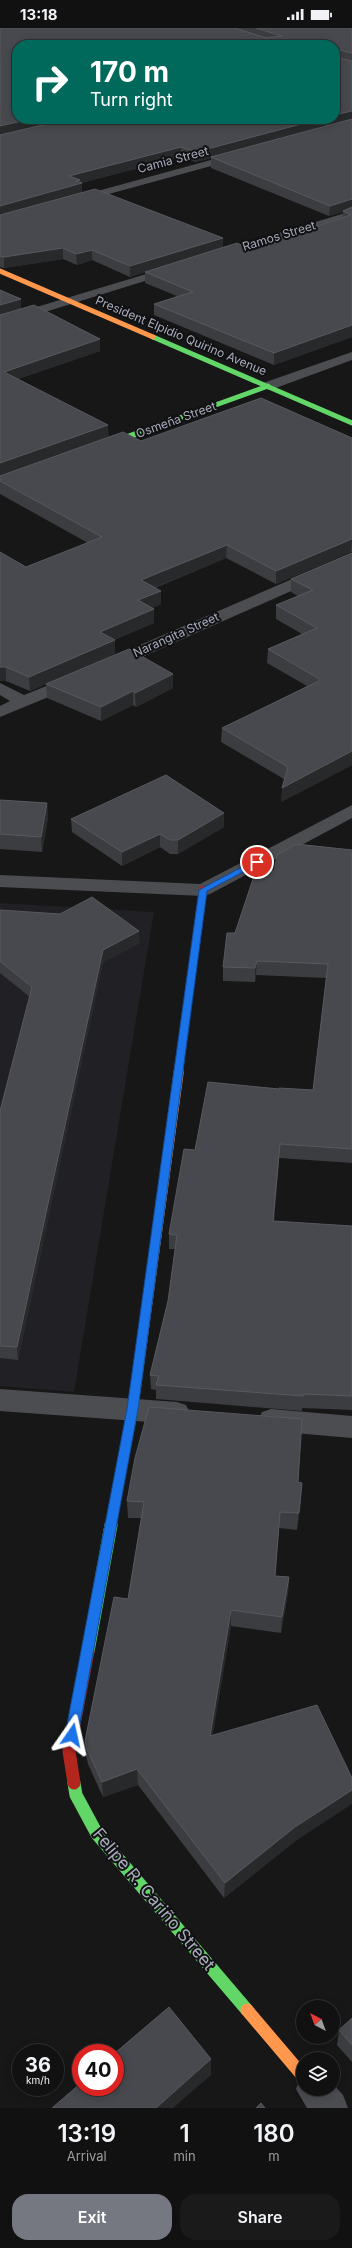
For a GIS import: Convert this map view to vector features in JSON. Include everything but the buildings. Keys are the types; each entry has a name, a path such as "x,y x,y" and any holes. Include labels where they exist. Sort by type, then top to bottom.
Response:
{"street":[{"name":"Camia Street","path":"69,202 252,151"},
{"name":"Ramos Street","path":"202,260 352,214"},
{"path":"0,322 188,264"},
{"name":"President Elpidio Quirino Avenue","path":"0,271 352,423"},
{"name":"Osmeña Street","path":"97,448 352,356"},
{"name":"Narangita Street","path":"0,712 352,558"},
{"path":"0,688 23,702"},
{"path":"0,881 203,890 352,811"},
{"name":"Felipe R. Cariño Street","path":"203,890 133,1409 69,1751 76,1795 97,1834 296,2068"},
{"path":"0,1400 203,1415"},
{"path":"250,1419 352,1427"},
{"path":"320,2096 330,2108"}],"shaded area":[{"path":"0,903 154,912 74,1392 0,1386"}],"traffic: fast":[{"path":"153,337 352,423"},
{"path":"103,446 268,386"},
{"path":"88,1651 133,1409 140,1358"},
{"path":"74,1783 76,1795 97,1834 247,2010"}],"traffic: slow":[{"path":"0,271 153,337"},
{"path":"140,1358 179,1070"},
{"path":"247,2010 296,2068"}],"traffic: jam":[{"path":"179,1070 203,890"},
{"path":"74,1783 69,1751 88,1651"}],"route":[{"path":"72,1735 133,1409 203,890 257,862"}]}
